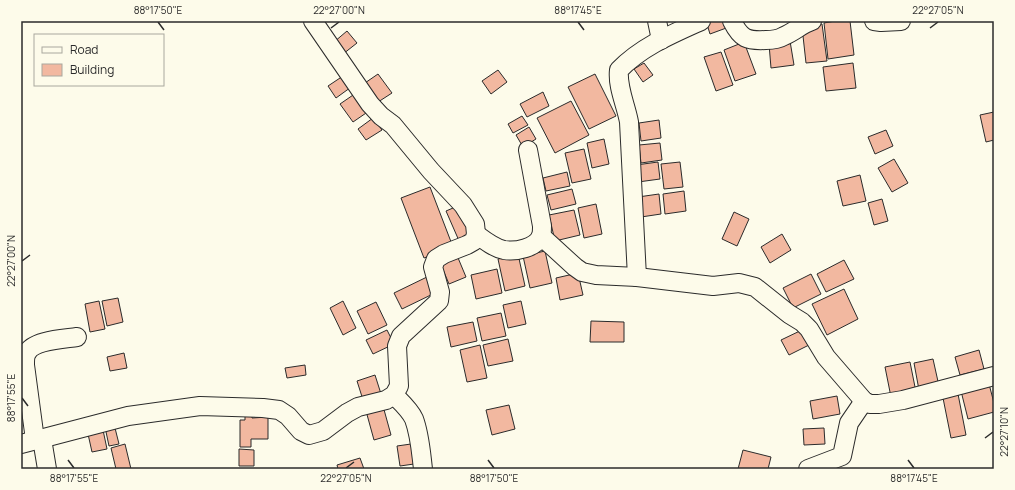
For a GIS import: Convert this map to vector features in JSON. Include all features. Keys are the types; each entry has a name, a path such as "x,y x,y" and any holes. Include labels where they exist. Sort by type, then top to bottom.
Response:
{"street":[{"path":"33,441 128,416 200,406 279,410 288,416 302,431 309,435 324,431 347,413 358,407 386,400 394,395 399,386 397,346 401,336 439,301 440,292 433,267 436,259 474,241 476,234 475,224 463,205 431,171 393,125 381,116 370,104 313,21"},
{"path":"657,21 661,40"},
{"path":"637,277 630,122 618,79 618,70 627,61 661,40 701,21"},
{"path":"732,21 736,29 744,38 752,41 772,40 784,37 812,21"},
{"path":"874,21 901,21"},
{"path":"476,234 488,243 503,250 519,250 533,244 540,236 542,226 528,150"},
{"path":"540,236 582,272 596,275 637,277 713,286 739,283 755,287 789,314 802,322 809,329 826,356 864,401 870,404 903,400 994,376"},
{"path":"46,469 33,441 25,365 26,354 30,348 37,344 77,337"},
{"path":"394,395 408,409 413,419 419,436 423,469"},
{"path":"808,469 842,456 849,423 864,401"}],"building":[{"path":"706,21 727,21 729,27 710,34"},
{"path":"850,21 854,55 828,59 824,23"},
{"path":"822,24 827,61 806,63 802,27"},
{"path":"347,31 357,43 343,54 334,42"},
{"path":"790,41 794,65 771,68 769,44"},
{"path":"744,42 756,74 735,81 724,50"},
{"path":"721,52 733,85 716,91 704,57"},
{"path":"644,63 653,75 643,82 634,69"},
{"path":"853,63 856,88 826,91 823,67"},
{"path":"498,70 507,82 491,94 482,81"},
{"path":"346,74 354,85 336,98 328,86"},
{"path":"378,74 392,93 375,104 362,85"},
{"path":"595,74 616,116 589,129 568,87"},
{"path":"543,92 549,106 527,117 520,104"},
{"path":"356,93 369,111 353,122 340,104"},
{"path":"571,101 589,135 555,153 537,118"},
{"path":"994,112 994,140 986,142 980,115"},
{"path":"522,116 528,125 513,133 508,124"},
{"path":"373,118 382,130 366,140 358,129"},
{"path":"659,120 661,138 641,141 639,123"},
{"path":"529,127 536,139 523,147 516,135"},
{"path":"886,130 893,146 875,154 868,137"},
{"path":"604,139 609,164 592,168 587,143"},
{"path":"660,143 662,160 641,163 639,145"},
{"path":"584,149 591,179 572,183 565,153"},
{"path":"894,159 908,183 892,192 878,168"},
{"path":"658,162 660,179 638,182 636,165"},
{"path":"680,162 683,187 664,189 661,164"},
{"path":"567,172 570,186 546,191 543,178"},
{"path":"860,175 866,201 843,206 837,181"},
{"path":"430,187 453,247 424,258 401,198"},
{"path":"572,189 576,204 551,210 547,195"},
{"path":"684,191 686,211 665,214 663,194"},
{"path":"659,194 661,214 641,217 638,197"},
{"path":"882,199 888,221 874,225 868,203"},
{"path":"596,204 602,234 584,238 578,208"},
{"path":"460,205 474,237 460,243 446,211"},
{"path":"574,210 580,235 555,241 549,215"},
{"path":"734,212 749,219 737,246 722,239"},
{"path":"782,234 791,250 770,263 761,247"},
{"path":"545,251 552,283 530,288 523,256"},
{"path":"456,253 466,277 449,284 439,260"},
{"path":"518,254 525,286 505,291 498,259"},
{"path":"844,260 854,279 826,292 817,274"},
{"path":"497,269 502,293 476,299 471,275"},
{"path":"578,273 583,295 560,300 556,278"},
{"path":"811,274 821,294 793,308 783,288"},
{"path":"429,276 437,292 402,309 394,293"},
{"path":"844,289 858,319 827,335 812,304"},
{"path":"118,298 123,322 107,326 102,301"},
{"path":"99,301 105,329 90,332 85,304"},
{"path":"343,301 356,328 343,335 330,308"},
{"path":"521,301 526,324 508,328 503,305"},
{"path":"376,302 387,325 368,334 357,311"},
{"path":"501,313 506,336 482,341 477,318"},
{"path":"591,321 624,322 624,342 590,342"},
{"path":"473,322 477,341 451,347 447,327"},
{"path":"804,329 811,344 789,355 781,340"},
{"path":"387,330 394,344 373,354 366,340"},
{"path":"508,339 513,361 488,366 483,345"},
{"path":"480,345 487,378 467,382 460,350"},
{"path":"979,350 984,369 960,375 955,357"},
{"path":"124,353 127,368 110,371 107,357"},
{"path":"933,359 939,386 919,390 914,363"},
{"path":"910,362 916,392 891,397 885,367"},
{"path":"305,365 306,375 287,378 285,368"},
{"path":"375,375 382,397 364,403 357,381"},
{"path":"989,384 994,403 994,412 968,419 961,391"},
{"path":"958,394 966,435 951,438 943,398"},
{"path":"837,396 840,414 813,419 810,401"},
{"path":"509,405 515,429 492,435 486,410"},
{"path":"383,406 391,435 374,440 366,411"},
{"path":"245,412 252,412 252,418 268,417 268,439 251,439 251,447 240,447 240,420 245,420"},
{"path":"114,424 119,444 109,446 105,427"},
{"path":"824,428 825,444 804,445 803,429"},
{"path":"103,430 107,449 92,452 88,434"},
{"path":"418,443 421,463 400,466 397,446"},
{"path":"125,444 131,469 116,469 111,448"},
{"path":"239,449 254,450 254,466 239,466"},
{"path":"743,450 771,457 768,469 738,469"},
{"path":"360,458 364,469 338,469 337,465"}]}
